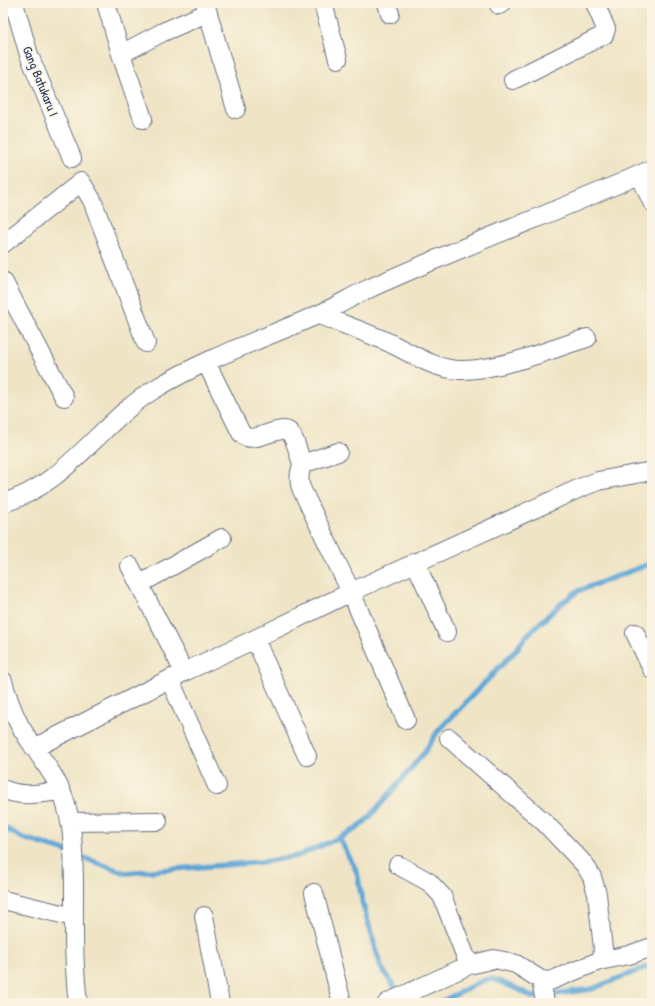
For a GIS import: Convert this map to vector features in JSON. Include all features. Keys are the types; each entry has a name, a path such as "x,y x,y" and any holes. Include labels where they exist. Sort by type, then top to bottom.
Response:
{"street":[{"name":"Gang Batukaru I","path":"14,3 29,55 72,158"},
{"path":"106,3 121,54 144,119"},
{"path":"323,3 338,59"},
{"path":"514,80 604,35 606,29 595,3"},
{"path":"121,54 206,8 236,109"},
{"path":"3,503 26,495 41,487 57,475 124,412 154,389 206,362 319,314 366,290 646,172 652,202"},
{"path":"3,244 81,182 92,200 146,343"},
{"path":"3,281 64,397"},
{"path":"319,314 392,344 417,357 444,368 462,371 495,367 587,338"},
{"path":"206,362 241,433 246,437 253,437 280,430 286,430 291,433 302,464 299,482 301,488 351,592 406,720"},
{"path":"302,464 338,452"},
{"path":"34,748 177,676 351,592 592,483 652,471"},
{"path":"140,584 222,538"},
{"path":"416,562 448,632"},
{"path":"130,566 140,584 177,676 217,786"},
{"path":"635,633 652,669"},
{"path":"256,639 307,756"},
{"path":"3,681 8,700 20,724 61,791 71,822 73,839 74,958 78,1003"},
{"path":"449,738 545,823 585,865 592,877 597,894 603,949 602,957 599,961"},
{"path":"3,789 9,792 24,795 61,791"},
{"path":"71,822 158,821"},
{"path":"398,865 429,882 442,896 469,965"},
{"path":"314,893 342,1003"},
{"path":"3,900 74,917"},
{"path":"204,916 220,1003"},
{"path":"387,1003 469,965 494,959 516,964 541,980 550,981 563,977 599,961 629,956 652,947"},
{"path":"541,980 545,1003"}],"waterway":[{"path":"3,827 23,838 57,848 125,873 262,862 297,856 339,838 356,829 369,818 423,754 438,731 516,650 527,635 562,603 578,591 652,563"},
{"path":"339,838 357,872 363,905 381,967 400,995"},
{"path":"439,1003 484,980 493,979 520,990 532,997 592,989 652,965"}]}
